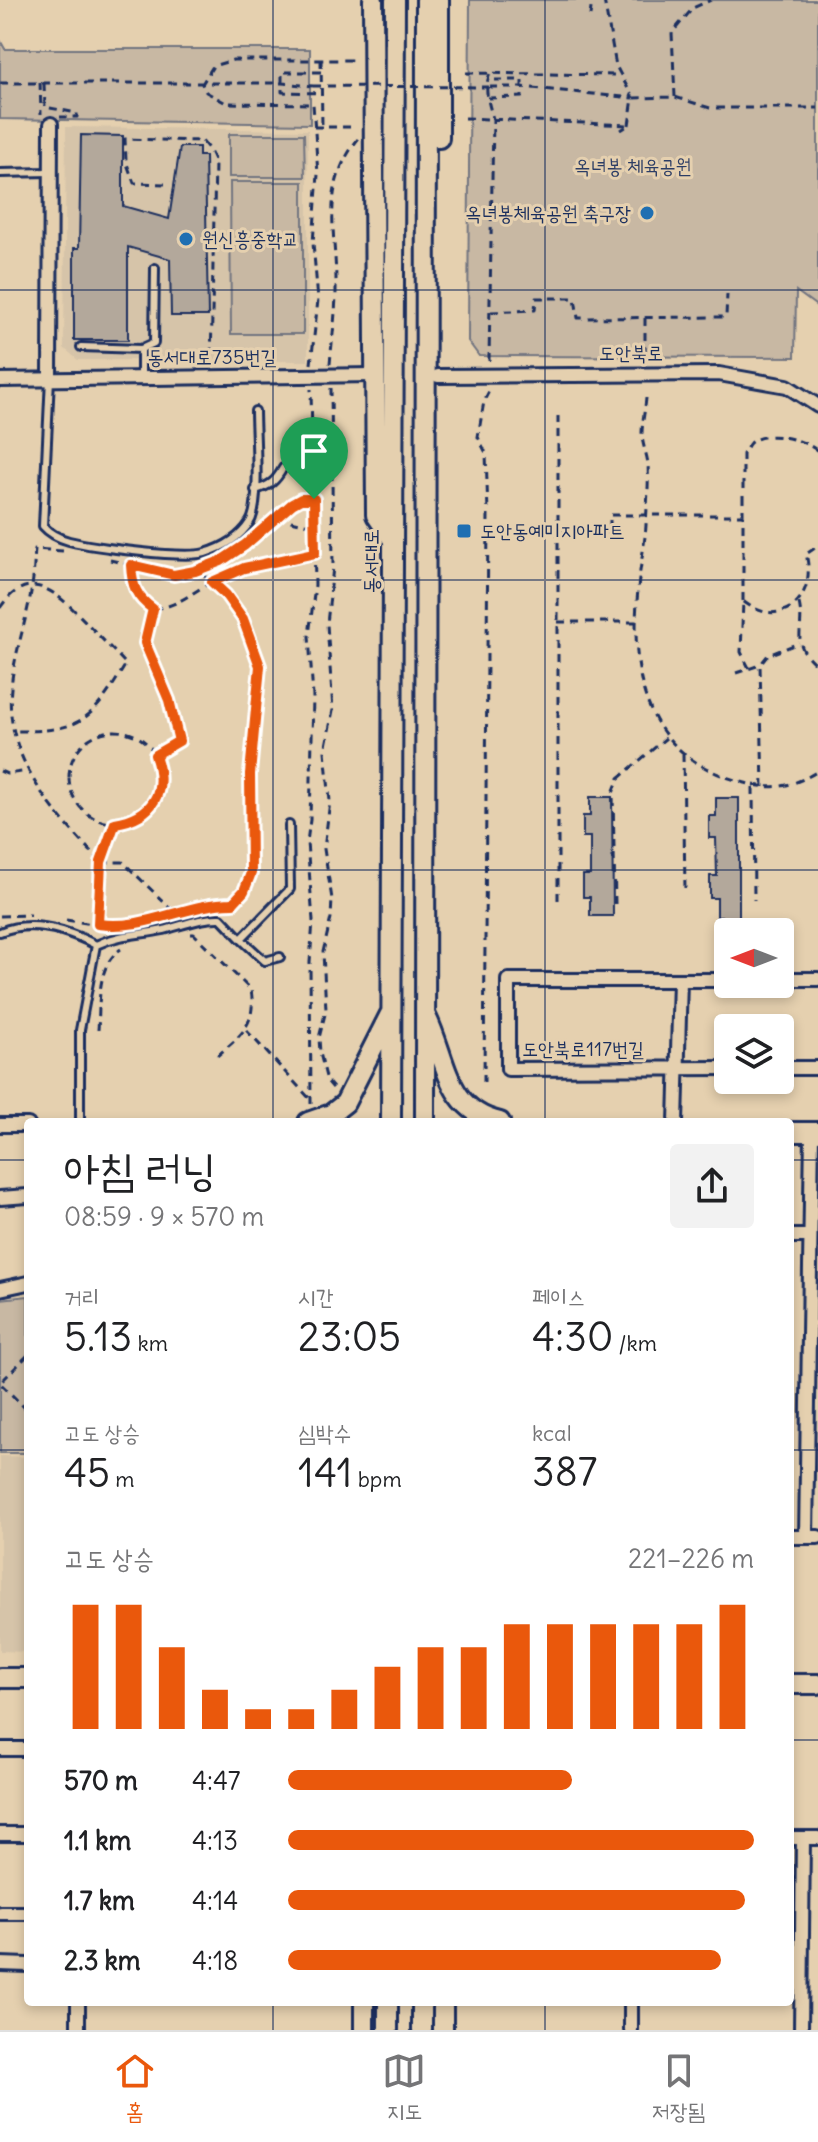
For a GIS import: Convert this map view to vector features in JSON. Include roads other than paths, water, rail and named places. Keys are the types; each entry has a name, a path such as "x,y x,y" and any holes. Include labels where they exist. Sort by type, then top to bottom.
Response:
{"street":[{"path":"373,0 365,123 376,515 393,540"},
{"name":"동서대로","path":"391,1118 395,0"},
{"path":"425,1118 426,0"},
{"path":"425,543 438,509 439,0"},
{"path":"46,124 50,172 50,378"},
{"name":"도안북로","path":"438,376 719,374 787,386 818,406"},
{"name":"동서대로735번길","path":"0,380 374,375"},
{"path":"794,979 818,979"},
{"name":"도안북로117번길","path":"714,980 508,980 508,1069 714,1068"},
{"path":"676,1118 680,980"},
{"path":"318,1118 331,1114 345,1103 391,1012"},
{"path":"424,1012 437,1038 450,1084 458,1098 474,1111 491,1118"},
{"path":"794,1068 818,1068"},
{"path":"0,1125 24,1125"},
{"path":"794,1132 815,1132 810,1236 812,1537"},
{"path":"0,1198 24,1196"},
{"path":"794,1236 810,1236"},
{"path":"0,1289 24,1284"},
{"path":"0,1678 24,1678"},
{"path":"794,1684 818,1684"},
{"path":"0,1749 24,1749"},
{"path":"0,1834 24,1834"},
{"path":"801,2030 797,1838 818,1838"},
{"path":"0,1913 24,1913"},
{"path":"0,1964 24,1965"},
{"path":"78,2006 78,2030"},
{"path":"364,2006 364,2030"},
{"path":"388,2006 388,2030"},
{"path":"422,2006 422,2030"},
{"path":"443,2006 443,2030"},
{"path":"631,2006 631,2030"}],"lane":[{"path":"0,173 50,172"},
{"path":"81,347 141,349 154,343 155,268"},
{"path":"141,349 141,377"},
{"path":"50,378 43,526 50,534 69,541 182,555 202,554 239,535 252,519 256,504 255,411"},
{"path":"255,490 277,479 283,468"},
{"path":"241,939 290,889 289,825"},
{"path":"96,945 113,936 149,933 208,917 221,918 265,961 280,957"},
{"path":"0,932 26,925 73,933 96,945"},
{"path":"80,1118 80,1030 96,945"}],"place":[{"name":"옥녀봉체육공원 축구장","path":"647,213"},
{"name":"원신흥중학교","path":"186,239"},
{"name":"도안동예미지아파트","path":"464,531"}],"park label":[{"name":"옥녀봉 체육공원","path":"633,166"}]}
